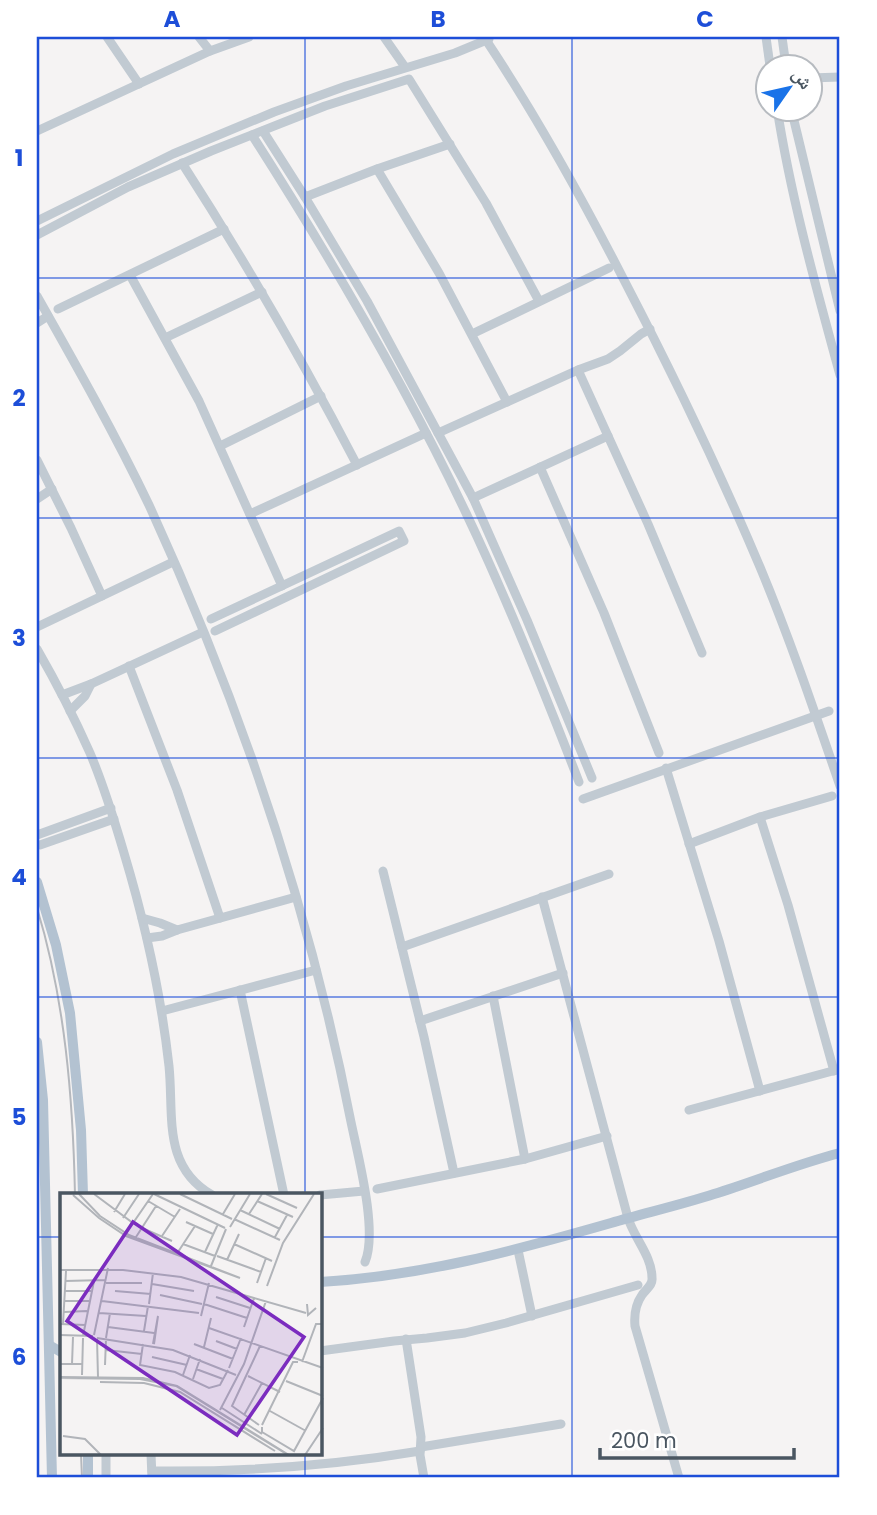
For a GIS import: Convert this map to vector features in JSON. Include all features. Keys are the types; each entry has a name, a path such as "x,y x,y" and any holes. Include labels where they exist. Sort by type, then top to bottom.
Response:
{"main road":[{"path":"37,882 56,945 70,1013 81,1130 83,1193"},
{"path":"37,1042 43,1100 52,1478"},
{"path":"322,1282 406,1273 518,1250 696,1200 840,1153"},
{"path":"49,1345 60,1351"},
{"path":"88,1456 88,1478"}],"street":[{"path":"107,37 139,84"},
{"path":"199,37 210,51"},
{"path":"37,117 40,130 210,51 249,37"},
{"path":"384,37 405,67"},
{"path":"37,220 240,125 310,98 455,53 488,38 575,186 691,413 751,547 816,715 840,786"},
{"path":"37,235 106,198 182,163 346,98 409,79 504,234 539,301"},
{"path":"780,122 791,180 840,375"},
{"path":"794,122 840,311"},
{"path":"263,131 368,301 473,498 592,778"},
{"path":"252,135 356,303 466,512 510,609 579,782"},
{"path":"305,197 450,144"},
{"path":"182,163 262,292 357,465"},
{"path":"275,170 285,165"},
{"path":"377,169 427,252 507,402"},
{"path":"791,180 798,185 808,179"},
{"path":"796,199 802,192 811,194"},
{"path":"58,309 224,229"},
{"path":"472,334 609,268"},
{"path":"130,275 199,401 282,586"},
{"path":"165,338 262,292"},
{"path":"37,296 150,507 203,632 256,772 296,897 341,1074 370,1231 365,1262"},
{"path":"37,323 48,316"},
{"path":"438,433 614,355 650,329"},
{"path":"578,370 674,583 702,653"},
{"path":"219,446 321,396"},
{"path":"250,514 426,433"},
{"path":"473,498 608,436"},
{"path":"37,460 102,596"},
{"path":"540,467 600,602 660,753"},
{"path":"37,499 52,489"},
{"path":"211,619 400,531 404,541 215,631"},
{"path":"37,627 173,562"},
{"path":"245,603 250,614"},
{"path":"62,695 203,632"},
{"path":"37,649 70,711 111,808 142,918 162,1011 175,1149 191,1178 210,1193"},
{"path":"129,666 177,790 220,918"},
{"path":"70,711 85,696 91,684"},
{"path":"583,799 829,711"},
{"path":"566,748 578,744"},
{"path":"666,768 735,995 760,1091"},
{"path":"689,844 760,817 832,796"},
{"path":"37,835 111,808"},
{"path":"689,1110 837,1070 760,817"},
{"path":"40,845 114,819"},
{"path":"383,871 454,1173"},
{"path":"402,947 609,874"},
{"path":"147,938 296,897"},
{"path":"542,897 628,1218 652,1278 636,1307 635,1326 680,1478"},
{"path":"142,918 177,930"},
{"path":"162,1011 316,970"},
{"path":"420,1020 563,973"},
{"path":"240,990 284,1193"},
{"path":"493,996 525,1159"},
{"path":"377,1189 525,1159 607,1136"},
{"path":"322,1195 364,1191"},
{"path":"518,1250 532,1316"},
{"path":"322,1352 465,1333 638,1285"},
{"path":"406,1339 421,1434 424,1478"},
{"path":"151,1456 152,1475 286,1467 354,1461 561,1424"},
{"path":"106,1456 106,1478"}],"railway":[{"path":"37,908 47,943 66,1050 75,1193"},
{"path":"81,1456 82,1478"}]}
